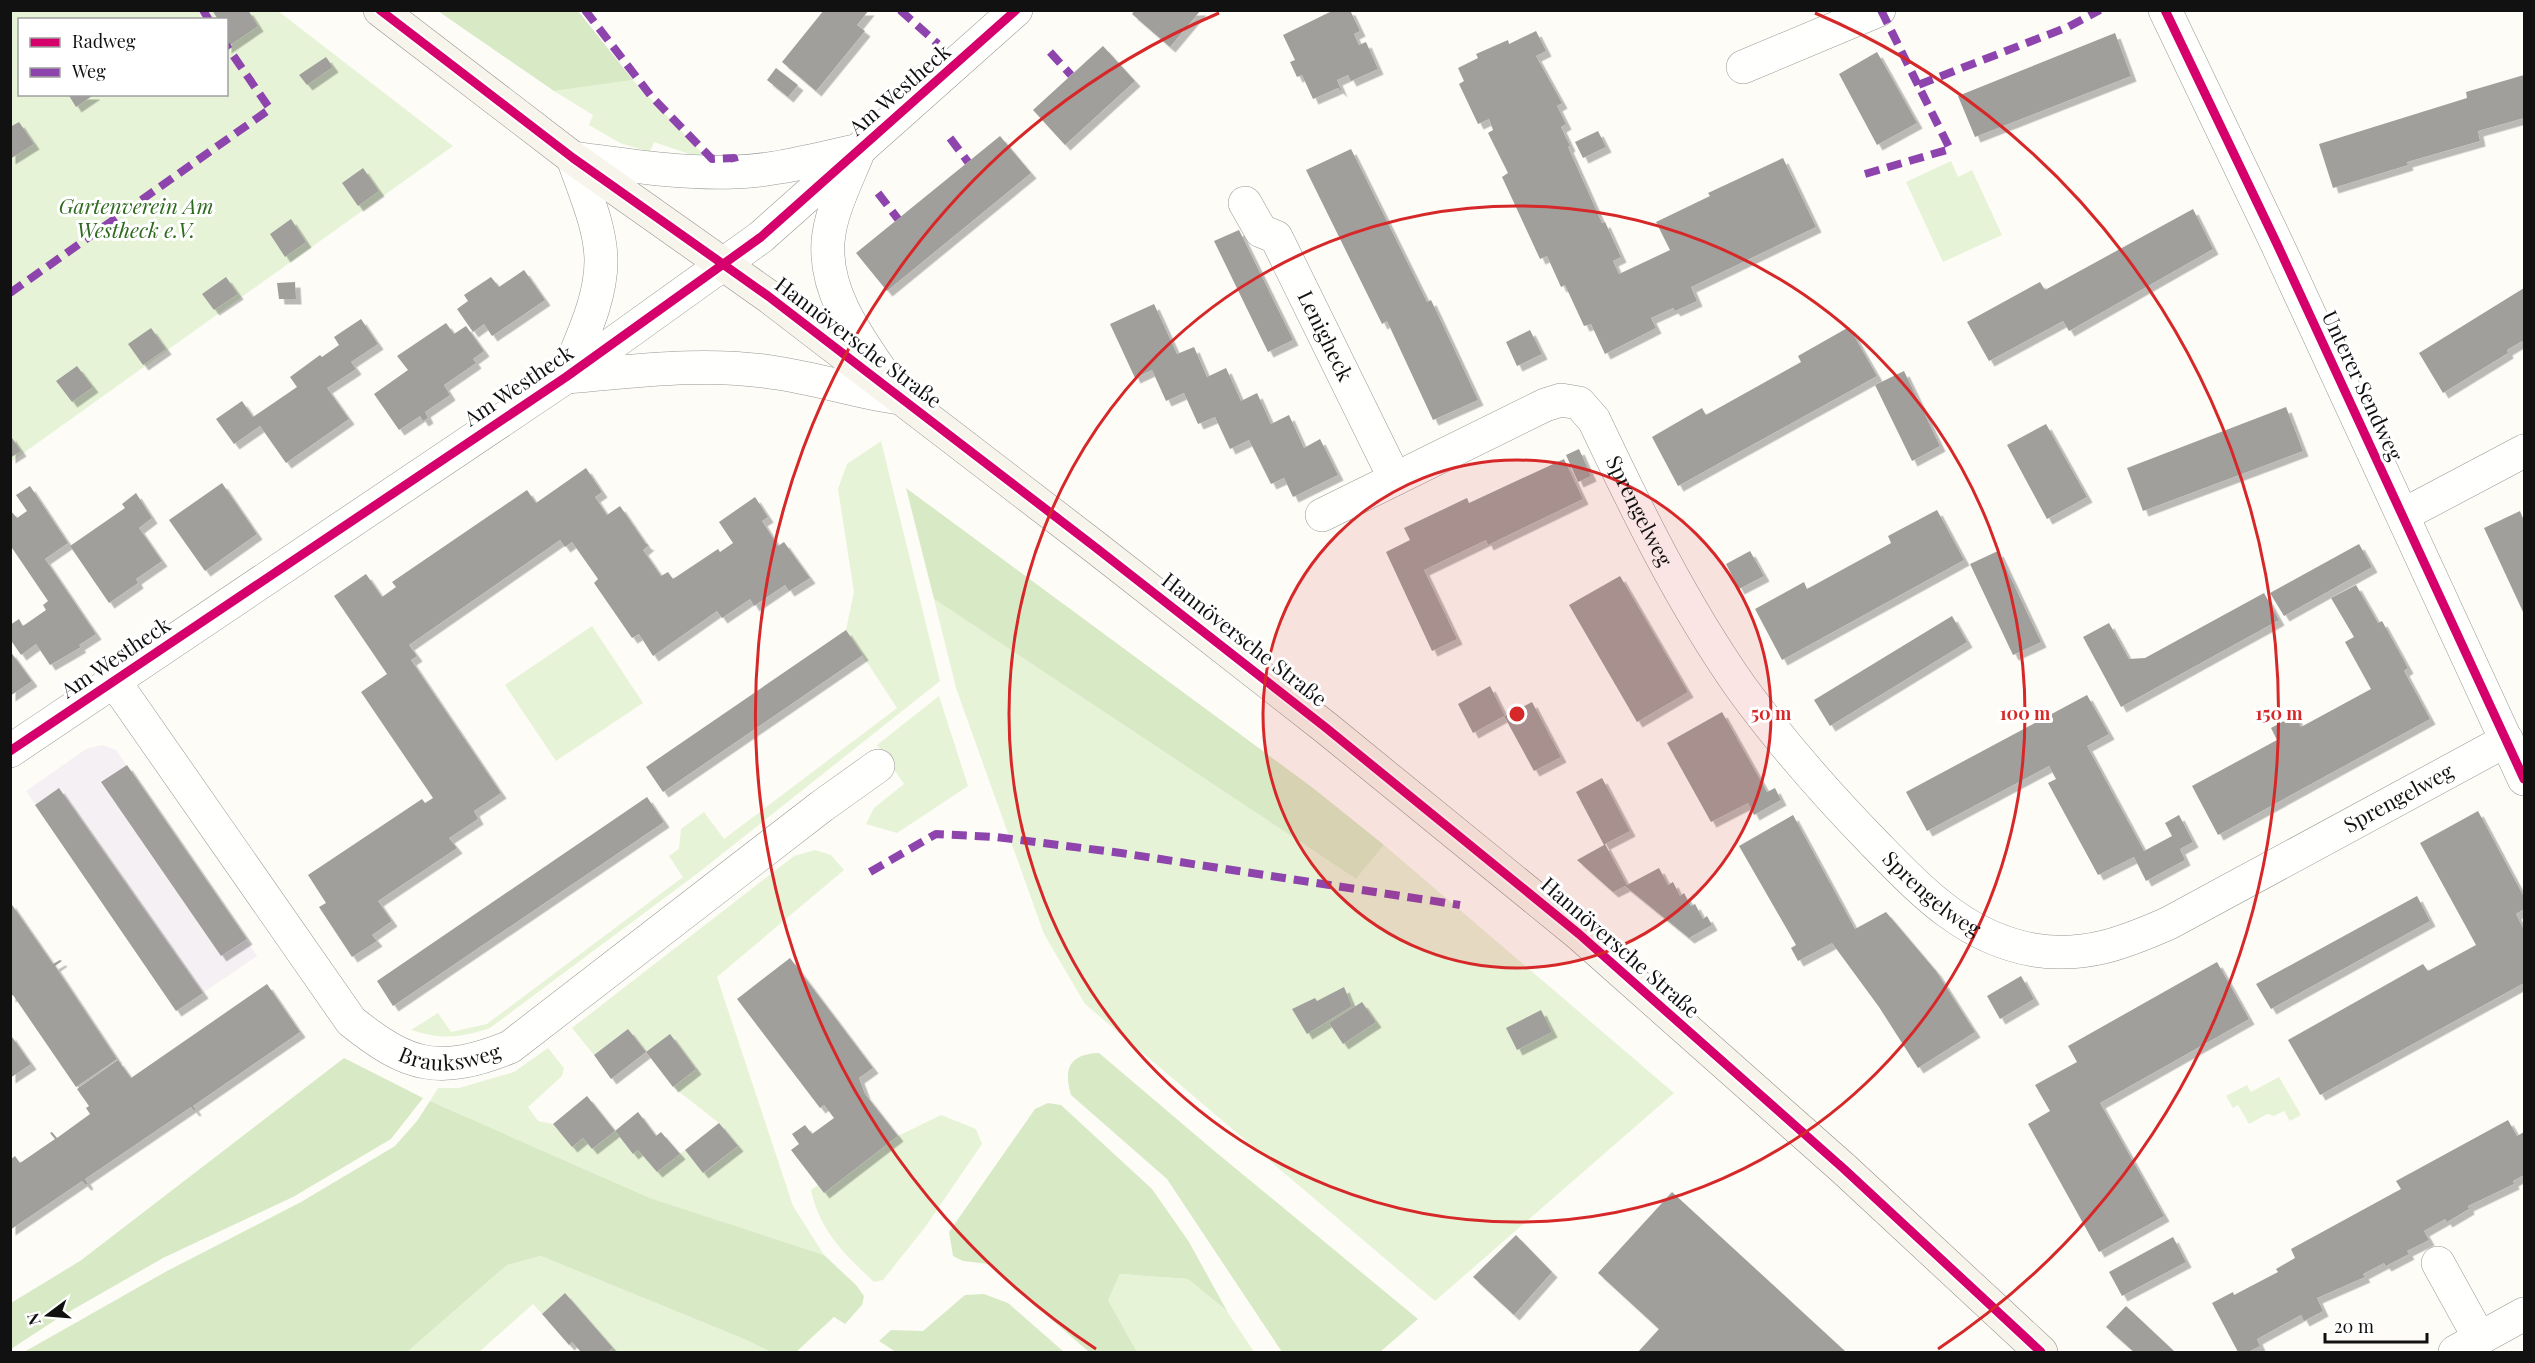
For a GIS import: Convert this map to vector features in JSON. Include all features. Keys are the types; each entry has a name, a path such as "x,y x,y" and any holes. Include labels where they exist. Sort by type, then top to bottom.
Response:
{"main road":[{"name":"Hannöversche Straße","path":"380,10 573,158 723,264 1095,547 1325,727 1579,934 1844,1169 2041,1353"}],"street":[{"name":"Am Westheck","path":"10,751 566,377 761,237 1016,10"},
{"path":"1743,67 1878,10"},
{"name":"Unterer Sendweg","path":"2165,10 2403,515 2524,779"},
{"name":"Am Westheck","path":"566,377 593,306 601,261 596,229 573,158 674,171 736,172 858,151"},
{"name":"Am Westheck","path":"858,151 836,210 828,240 828,267 835,292 848,319 898,398"},
{"name":"Lenigheck","path":"1245,203 1261,231 1276,237 1395,479"},
{"name":"Am Westheck","path":"566,377 687,368 777,372 898,398"},
{"name":"Sprengelweg","path":"1395,479 1545,405 1561,400 1580,403 1594,420 1671,576 1740,685 1824,792 1927,896 1959,921 1993,938 2033,950 2071,953 2122,944 2169,923 2506,740"},
{"path":"2403,515 2524,451"},
{"path":"1322,516 1395,479"},
{"name":"Brauksweg","path":"114,681 351,1021 395,1053 417,1061 447,1065 480,1059 510,1047 822,806 878,766"},
{"path":"2438,1263 2467,1346 2524,1314"}],"shaded area":[{"path":"102,745 116,750 257,956 176,1011 26,791 86,749"}],"green space":[{"name":"Gartenverein Am Westheck e.V.","path":"11,11 278,11 453,146 11,462"},
{"path":"438,11 578,11 633,80 554,91"},
{"path":"633,80 703,154 692,155 654,142 650,152 620,143 589,125 593,115 554,91"},
{"path":"1951,161 1958,177 1972,170 2002,235 1943,262 1906,182"},
{"path":"881,441 940,681 698,873 490,1028 451,1037 411,1030 438,1013 451,1032 487,1024 683,877 669,856 679,849 681,829 704,812 724,839 897,708 846,630 854,592 838,489 847,464"},
{"path":"906,488 1313,788 1384,845 1356,879 934,599"},
{"path":"934,599 1356,879 1384,845 1674,1093 1435,1301 1085,1004 1044,934 956,688"},
{"path":"592,626 643,703 556,761 505,685"},
{"path":"939,696 968,786 897,833 866,824 874,808 904,784 877,745"},
{"path":"815,850 831,855 844,870 717,977 793,1206 824,1255 650,1198 430,1101 438,1088 459,1088 514,1072 548,1048 564,1068 562,1076 528,1107 538,1121 553,1124 572,1147 583,1138 592,1149 615,1131 633,1154 638,1150 657,1172 685,1150 704,1173 738,1146 719,1123 673,1087 696,1069 670,1035 646,1052 628,1029 594,1055 572,1028 794,856"},
{"path":"1099,1053 1418,1319 1380,1352 1282,1352 1167,1179 1071,1095 1068,1077 1071,1064 1081,1056"},
{"path":"344,1058 423,1098 391,1139 293,1197 163,1258 60,1317 11,1349 11,1303 80,1261"},
{"path":"2279,1077 2301,1115 2290,1121 2284,1111 2274,1116 2267,1114 2249,1124 2238,1105 2233,1108 2226,1096 2247,1085 2251,1092"},
{"path":"430,1101 650,1198 824,1255 856,1285 864,1296 862,1305 845,1324 834,1317 796,1352 771,1352 541,1256 507,1265 407,1352 24,1352 167,1271 301,1202 395,1146 417,1121"},
{"path":"1048,1103 1061,1105 1152,1189 1189,1242 1227,1311 1188,1279 1120,1274 1108,1300 1137,1352 1089,1352 988,1264 963,1261 953,1256 949,1232 1035,1109"},
{"path":"941,1115 976,1129 982,1144 926,1226 883,1280 874,1282 843,1251 827,1230 820,1218 811,1190 818,1185 824,1193 898,1136"},
{"path":"541,1256 771,1352 608,1352 613,1348 565,1293 542,1314 533,1304 479,1352 407,1352 507,1265"},
{"path":"1120,1274 1188,1279 1227,1311 1254,1352 1137,1352 1108,1300"},
{"path":"984,1294 1008,1303 1064,1352 896,1352 879,1341 891,1330 923,1331 965,1295"}],"building":[{"path":"212,10 248,10 258,26 228,47 228,18 217,18"},
{"path":"824,10 869,10 857,25 865,31 816,91 782,62"},
{"path":"1135,10 1201,10 1170,47 1132,14"},
{"path":"1334,10 1350,10 1360,31 1354,34 1359,45 1366,42 1378,69 1351,81 1348,75 1337,80 1342,92 1338,88 1313,99 1302,75 1297,77 1290,62 1295,60 1283,35"},
{"path":"1536,31 1546,51 1536,56 1562,103 1557,106 1566,124 1561,127 1570,146 1568,147 1602,223 1605,222 1621,257 1613,261 1619,274 1670,250 1656,222 1710,196 1708,193 1783,158 1816,227 1691,287 1697,301 1651,318 1656,328 1605,354 1591,324 1584,326 1565,285 1561,287 1547,256 1540,259 1502,177 1508,173 1488,133 1493,130 1489,119 1478,124 1459,84 1464,81 1458,68 1478,58 1476,54 1508,40 1509,44"},
{"path":"2115,33 2131,76 1975,137 1958,96"},
{"path":"1103,46 1135,81 1065,145 1033,110"},
{"path":"1877,52 1917,123 1877,145 1839,74"},
{"path":"326,57 333,67 307,85 299,75"},
{"path":"776,68 798,85 788,97 767,80"},
{"path":"2524,75 2524,118 2478,131 2480,141 2407,162 2408,165 2333,188 2319,144 2467,98 2466,92"},
{"path":"69,96 92,96 76,107"},
{"path":"19,122 34,144 10,159 10,127"},
{"path":"1598,131 1606,147 1583,158 1575,142"},
{"path":"1000,136 1031,173 887,291 856,253"},
{"path":"1351,149 1427,302 1431,300 1478,400 1433,420 1387,321 1382,324 1306,170"},
{"path":"363,168 379,191 358,206 342,183"},
{"path":"2193,209 2213,249 2069,331 2063,321 1989,361 1967,322 2040,282 2045,290"},
{"path":"291,219 306,242 285,257 270,234"},
{"path":"1239,230 1293,340 1268,352 1214,241"},
{"path":"524,270 545,300 492,336 484,324 473,332 457,309 468,301 464,295 491,277 499,287"},
{"path":"226,277 238,294 214,310 202,294"},
{"path":"295,282 296,299 279,299 277,283"},
{"path":"2524,288 2524,347 2522,341 2507,350 2508,353 2443,393 2419,353"},
{"path":"1154,304 1177,354 1194,347 1207,377 1226,368 1241,401 1257,393 1271,424 1289,415 1304,448 1320,439 1338,475 1293,497 1284,478 1271,484 1249,440 1230,449 1215,417 1198,424 1184,393 1166,401 1152,370 1135,378 1110,324"},
{"path":"361,319 378,344 351,362 356,369 327,388 349,419 286,463 260,426 234,444 216,419 242,401 253,417 297,387 290,377 320,355 322,357 339,345 334,337"},
{"path":"446,323 454,334 466,326 484,351 473,359 476,363 444,385 450,395 425,412 428,418 423,421 420,416 399,430 374,394 408,370 397,356"},
{"path":"1849,327 1877,376 1678,486 1652,437 1702,408 1706,415 1801,362 1798,356"},
{"path":"151,328 166,349 143,365 128,344"},
{"path":"1530,330 1542,354 1517,366 1506,342"},
{"path":"77,366 93,387 72,402 56,381"},
{"path":"1904,371 1940,446 1912,461 1875,385"},
{"path":"2286,407 2303,451 2143,511 2127,468"},
{"path":"2046,424 2087,497 2047,519 2007,445"},
{"path":"10,435 21,451 10,458"},
{"path":"1579,449 1591,476 1578,482 1566,455"},
{"path":"1564,459 1583,499 1488,545 1486,540 1424,570 1457,639 1432,651 1386,552 1410,540 1404,528 1467,498 1469,503"},
{"path":"586,468 602,492 595,497 607,515 620,506 646,544 649,545 643,550 661,576 668,572 673,579 718,549 720,552 733,543 719,522 755,497 768,517 762,521 778,546 784,542 810,578 789,591 785,585 754,606 750,599 722,618 717,611 653,656 639,634 632,638 594,583 598,579 572,542 565,547 560,540 409,645 417,656 411,660 501,793 474,811 478,819 449,838 457,848 378,901 392,921 372,935 377,941 352,957 319,907 326,903 308,875 422,799 425,803 433,798 361,692 387,674 334,596 366,574 382,597 396,587 392,582 527,490 536,503"},
{"path":"222,483 257,534 205,571 169,520"},
{"path":"30,486 68,543 45,559 96,634 79,645 81,647 50,665 36,644 21,655 10,639 10,625 19,619 23,626 46,610 43,605 48,601 10,545 10,510 17,518 27,511 16,495"},
{"path":"136,493 152,518 139,528 162,561 136,579 138,583 109,603 70,546 125,508 122,504"},
{"path":"1937,510 1964,560 1782,660 1755,609 1804,582 1807,589 1891,543 1888,536"},
{"path":"2520,511 2524,521 2524,614 2484,528"},
{"path":"2359,544 2372,567 2284,616 2270,593"},
{"path":"1750,551 1764,576 1739,589 1726,564"},
{"path":"1998,551 2041,642 2013,655 1970,564"},
{"path":"1620,576 1688,692 1637,722 1569,605"},
{"path":"2356,585 2378,623 2382,621 2408,668 2404,671 2430,719 2218,835 2192,786 2277,740 2271,728 2295,715 2301,727 2371,689 2345,642 2354,637 2331,598"},
{"path":"2264,593 2279,620 2121,707 2083,637 2109,623 2129,659 2145,658"},
{"path":"1952,616 1967,642 1830,726 1814,700"},
{"path":"846,630 863,655 663,792 646,767"},
{"path":"10,651 32,681 10,696"},
{"path":"1490,686 1505,716 1532,702 1561,757 1534,771 1504,716 1473,733 1458,704"},
{"path":"2087,695 2109,734 2087,746 2144,851 2172,836 2165,823 2179,815 2193,842 2180,849 2185,860 2146,881 2134,857 2098,875 2048,783 2056,779 2049,766 1927,831 1906,792"},
{"path":"1722,712 1767,792 1775,788 1781,800 1754,815 1748,803 1711,822 1667,743"},
{"path":"127,765 247,939 221,956 101,782"},
{"path":"1602,778 1630,831 1605,844 1627,885 1659,868 1668,885 1673,882 1680,896 1684,893 1691,906 1695,904 1703,919 1707,916 1712,925 1689,938 1625,886 1613,892 1577,860 1604,845 1576,792"},
{"path":"59,788 203,993 176,1011 35,805"},
{"path":"647,797 664,822 393,1006 377,981"},
{"path":"2478,811 2524,897 2524,909 2516,914 2524,930 2524,983 2320,1095 2288,1040 2423,964 2428,971 2476,945 2420,843"},
{"path":"1793,815 1855,929 1886,912 1936,971 1975,1032 1918,1068 1879,1007 1832,943 1798,961 1791,948 1796,945 1739,846"},
{"path":"2417,896 2430,921 2271,1009 2256,984"},
{"path":"10,902 53,964 62,961 55,966 117,1059 76,1087 13,995 10,997"},
{"path":"790,958 873,1068 859,1078 865,1094 898,1136 824,1193 791,1150 799,1144 792,1134 805,1125 812,1134 834,1118 824,1105 820,1108 737,999"},
{"path":"2217,962 2249,1019 2100,1103 2164,1216 2099,1252 2028,1124 2050,1111 2035,1085 2077,1062 2068,1046"},
{"path":"2021,976 2034,999 2000,1019 1987,996"},
{"path":"267,984 300,1032 193,1106 196,1110 194,1111 191,1107 85,1179 88,1184 82,1181 10,1230 10,1160 15,1156 20,1163 55,1139 50,1133 52,1132 57,1138 90,1114 86,1108 89,1106 77,1089 118,1060 131,1078"},
{"path":"1344,987 1352,1006 1307,1034 1292,1009 1315,998 1317,1001"},
{"path":"1362,1002 1376,1022 1343,1044 1329,1023"},
{"path":"1541,1010 1552,1032 1517,1050 1506,1028"},
{"path":"628,1029 646,1052 611,1079 594,1055"},
{"path":"10,1034 31,1064 10,1078"},
{"path":"670,1034 696,1069 673,1087 646,1052"},
{"path":"587,1096 615,1131 592,1149 583,1138 572,1147 553,1124"},
{"path":"638,1112 656,1136 661,1132 680,1154 657,1172 638,1150 633,1154 615,1131"},
{"path":"2508,1120 2517,1136 2524,1132 2524,1175 2513,1181 2514,1184 2468,1206 2469,1209 2447,1222 2445,1219 2424,1231 2429,1240 2407,1251 2409,1254 2386,1266 2384,1263 2363,1274 2365,1277 2317,1298 2323,1311 2304,1321 2301,1315 2257,1339 2260,1346 2248,1352 2238,1352 2212,1303 2233,1292 2234,1295 2278,1272 2276,1269 2295,1258 2291,1249 2401,1189 2396,1181"},
{"path":"719,1123 738,1146 703,1173 685,1150"},
{"path":"1672,1192 1846,1352 1638,1352 1659,1329 1598,1273"},
{"path":"1516,1235 1552,1272 1514,1315 1473,1277"},
{"path":"2173,1237 2186,1262 2122,1296 2109,1272"},
{"path":"565,1293 613,1348 608,1352 581,1352 572,1342 569,1345 542,1314"},
{"path":"2126,1306 2175,1352 2134,1352 2106,1327"}],"marked path":[{"path":"203,10 208,18"},
{"path":"585,10 651,96 712,159 734,158 735,162"},
{"path":"900,10 938,44"},
{"path":"1881,10 1918,85"},
{"path":"1865,174 1950,149 1918,85 2068,27 2100,10"},
{"path":"10,293 270,109 228,48"},
{"path":"1050,52 1071,75"},
{"path":"950,138 968,162"},
{"path":"878,193 898,219"},
{"path":"870,872 936,834 996,837 1121,853 1460,905"}],"cycle path":[{"path":"380,10 573,158 768,296 1325,727 1579,934 1844,1169 2041,1352"},
{"path":"10,751 566,377 761,237 1016,10"},
{"path":"2165,10 2277,244 2524,779"}]}
